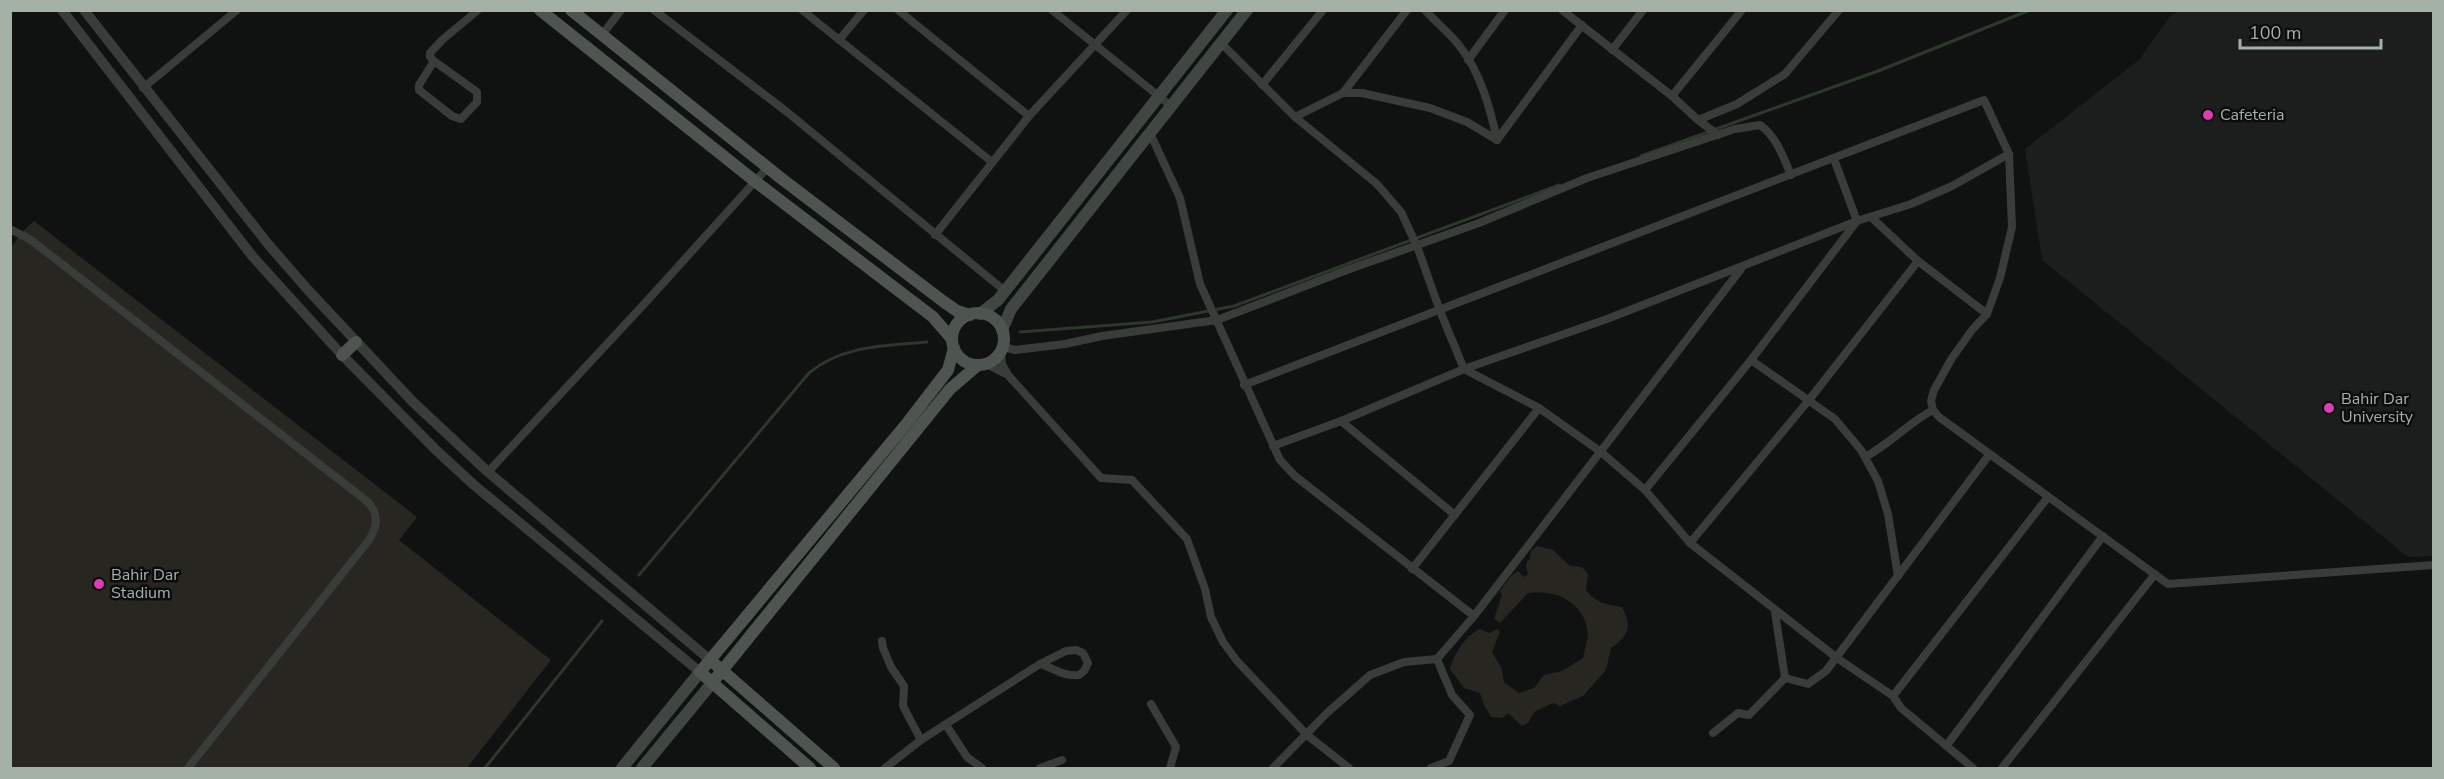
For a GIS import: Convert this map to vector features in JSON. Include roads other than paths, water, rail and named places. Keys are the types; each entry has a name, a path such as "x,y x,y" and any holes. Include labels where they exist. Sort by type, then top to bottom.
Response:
{"main road":[{"path":"540,10 756,182 933,317 963,360 982,364"},
{"path":"571,10 768,167 944,302 957,311 994,318 1002,330"},
{"path":"622,768 921,406 948,370 957,324 989,309 1005,291 1227,10"},
{"path":"642,768 950,388 1002,349 1002,330 1011,309 1247,10"},
{"path":"342,355 356,342"},
{"path":"710,660 834,768"},
{"path":"700,672 810,768"}],"street":[{"path":"62,10 254,256 342,355 474,485 700,672"},
{"path":"84,10 143,88 268,244 356,342 441,430 710,660"},
{"path":"143,88 237,10"},
{"path":"434,61 418,90 452,116 461,119 477,102 477,92 430,57 432,50 478,10"},
{"path":"602,35 621,10"},
{"path":"654,10 787,112 1005,291"},
{"path":"802,10 992,162"},
{"path":"839,40 864,10"},
{"path":"898,10 1029,116"},
{"path":"1052,10 1172,106"},
{"path":"935,235 1029,116 1127,10"},
{"path":"1262,85 1323,10"},
{"path":"1343,93 1407,10"},
{"path":"1425,10 1458,45 1468,60 1491,108 1497,140"},
{"path":"1468,60 1505,10"},
{"path":"1562,10 1717,134"},
{"path":"1612,50 1643,10"},
{"path":"1672,96 1742,10"},
{"path":"1698,120 1737,104 1785,74 1839,10"},
{"path":"1497,140 1582,26"},
{"path":"1221,43 1294,117 1377,184 1401,212 1417,245 1464,369 1539,408 1601,452 1645,490 1690,543 1775,612 1893,696 1901,708 1973,768"},
{"path":"1294,117 1343,93 1362,93 1430,108 1467,122 1497,140"},
{"path":"1244,385 1984,100 2008,154 2012,227 2000,278 1988,314 1952,358 1934,390 1931,401 1933,410 1939,417 2168,584 2433,565"},
{"path":"1349,768 1307,735 1237,661 1223,642 1211,617 1205,589 1187,539 1132,480 1101,478 1008,375 1002,364 1002,349 1015,350 1055,345 1217,320 1347,270 1479,224 1587,178 1717,134 1760,125 1776,140 1791,175"},
{"path":"1150,133 1180,198 1200,284 1280,460 1295,476 1474,616"},
{"path":"1273,446 1341,421 1464,369 1607,319 1857,221 1911,204 1952,186 2008,154"},
{"path":"1834,159 1857,221"},
{"path":"488,472 768,167"},
{"path":"1871,217 1918,261 1988,314"},
{"path":"1645,490 1751,360 1857,221"},
{"path":"10,229 31,240 368,502 375,510 375,529 369,540 188,768"},
{"path":"1690,543 1809,400 1918,261"},
{"path":"1273,768 1357,684 1370,675 1404,662 1437,659 1474,616 1742,268"},
{"path":"1751,360 1835,419 1865,457 1878,481 1888,514 1898,576"},
{"path":"982,364 1008,375"},
{"path":"1412,569 1539,408"},
{"path":"1865,457 1880,449 1907,426 1933,410"},
{"path":"1341,421 1455,515"},
{"path":"1785,678 1808,684 1826,671 1989,455"},
{"path":"1893,696 2048,497"},
{"path":"1947,745 2103,537"},
{"path":"2001,768 2155,574"},
{"path":"1775,612 1785,678"},
{"path":"882,641 891,667 904,686 903,706 921,740"},
{"path":"885,768 921,740 1040,664 1066,651 1076,650 1083,653 1088,663 1079,675 1071,676 1040,664"},
{"path":"1431,768 1449,761 1470,715 1452,694 1437,659"},
{"path":"1713,733 1738,713 1749,715 1785,678"},
{"path":"1151,704 1176,747 1170,768"},
{"path":"946,725 967,757 982,768"},
{"path":"1040,768 1062,760"}],"waterway":[{"path":"1641,156 1878,71 2030,10"},
{"path":"1020,332 1152,322 1234,306 1559,185"},
{"path":"639,575 809,373 835,357 865,348 927,342"},
{"path":"485,768 602,621"}],"place":[{"name":"Cafeteria","path":"2208,115"},
{"name":"Bahir Dar University","path":"2329,408"},
{"name":"Bahir Dar Stadium","path":"99,584"}]}
